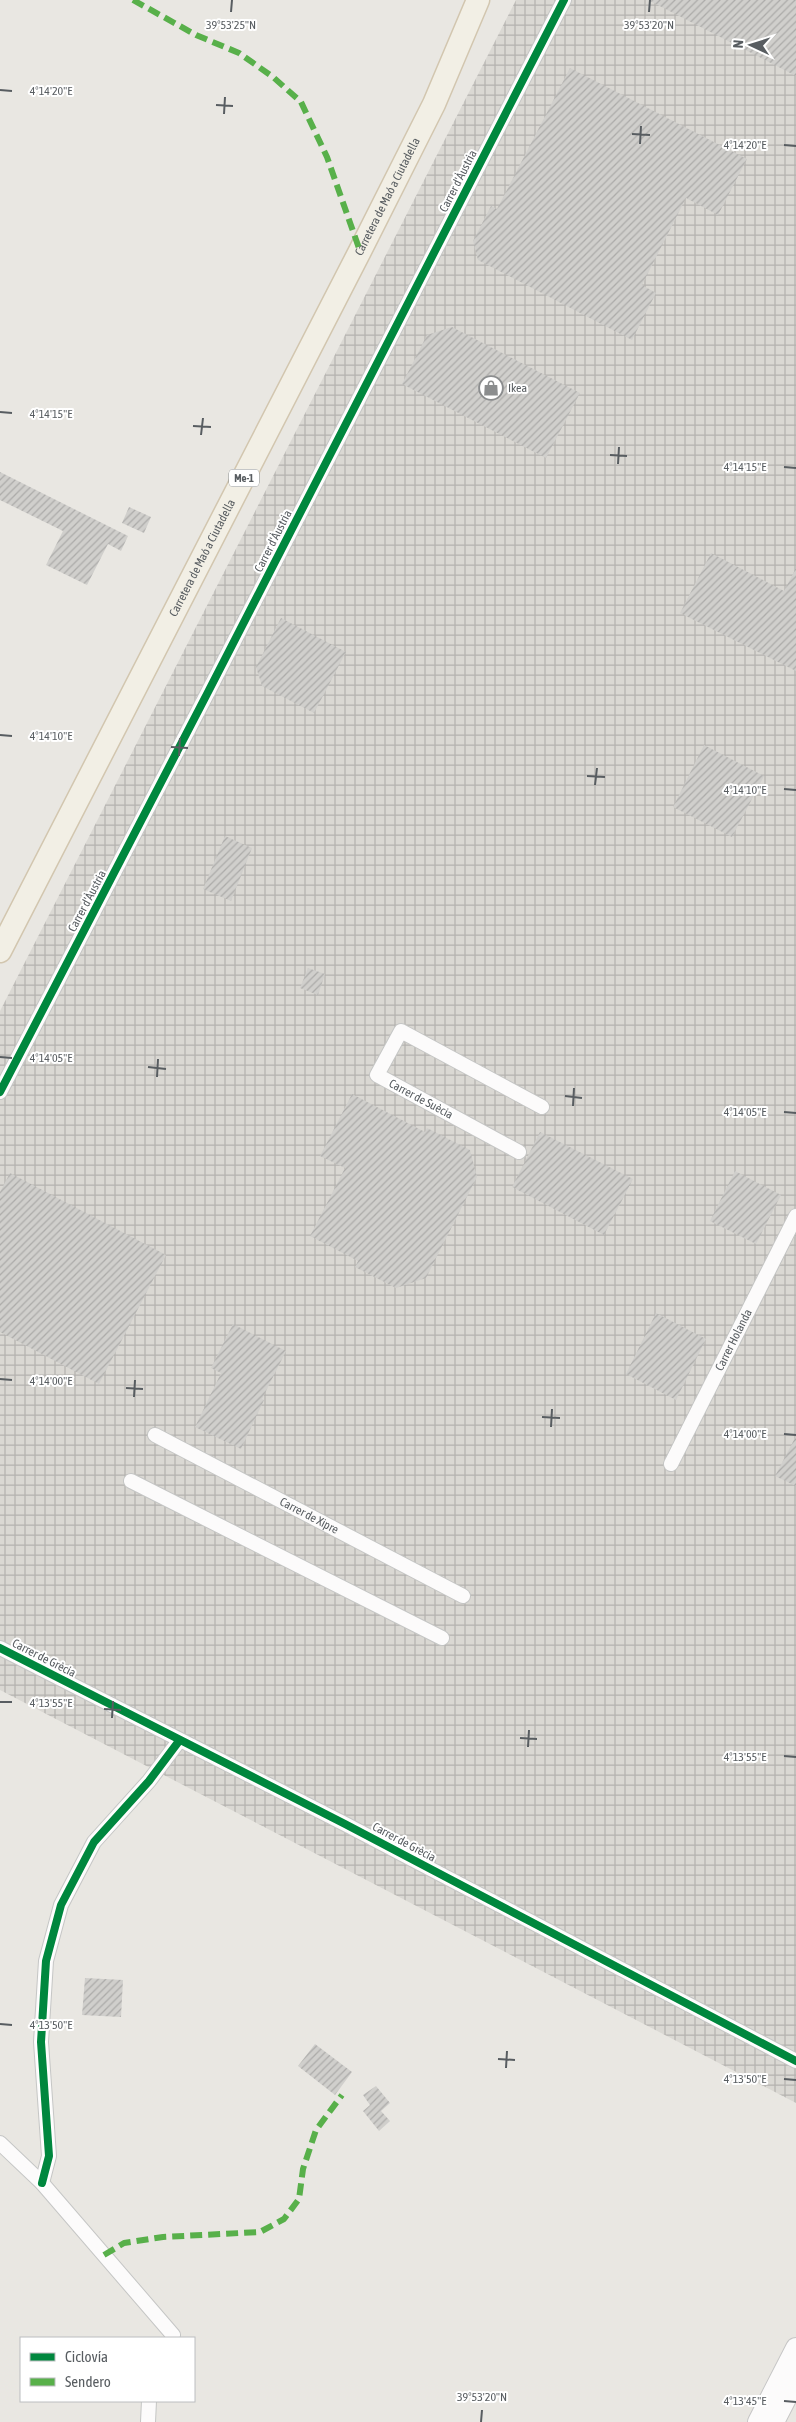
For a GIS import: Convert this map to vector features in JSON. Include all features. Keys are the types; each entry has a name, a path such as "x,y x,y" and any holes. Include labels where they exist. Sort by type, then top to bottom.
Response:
{"main road":[{"name":"Carretera de Maó a Ciutadella","path":"0,951 365,242 434,104 478,0"}],"street":[{"name":"Carrer d'Àustria","path":"0,1092 212,686 564,0"},
{"name":"Carrer de Suècia","path":"519,1152 377,1075 401,1030 542,1107"},
{"name":"Carrer Holanda","path":"670,1464 796,1216"},
{"name":"Carrer de Xipre","path":"155,1434 463,1596"},
{"path":"131,1481 442,1638"},
{"name":"Carrer de Grècia","path":"0,1648 179,1741 345,1824 796,2061"},
{"path":"42,2182 49,2156 41,2042 46,1961 61,1905 94,1842 149,1781 179,1741"},
{"path":"0,2144 42,2182 173,2335 172,2337"},
{"path":"758,2422 796,2348"},
{"path":"774,2422 796,2379"},
{"path":"148,2422 149,2402"}],"shaded area":[{"path":"516,0 796,0 796,2103 0,1690 0,1011"}],"building":[{"path":"648,0 796,0 796,76"},
{"path":"570,68 747,159 718,215 686,198 642,285 656,293 632,340 478,260 473,241 491,206 497,209"},
{"name":"Ikea","path":"452,327 580,393 546,458 402,384 427,335"},
{"path":"0,472 128,536 121,551 108,544 87,585 46,565 63,531 0,500"},
{"path":"129,507 151,517 144,533 122,523"},
{"path":"711,553 784,591 796,568 796,671 680,613"},
{"path":"281,618 346,652 314,713 262,686 256,667"},
{"path":"704,745 764,776 732,837 673,807"},
{"path":"225,836 252,848 231,901 203,889"},
{"path":"308,968 325,974 318,995 300,988"},
{"path":"352,1094 425,1132 427,1128 470,1150 477,1177 426,1278 396,1288 355,1267 358,1261 310,1236 345,1168 320,1156"},
{"path":"540,1132 633,1179 604,1235 512,1187"},
{"path":"735,1171 781,1195 756,1244 710,1221"},
{"path":"10,1173 166,1255 99,1384 0,1332 0,1192"},
{"path":"656,1313 706,1339 676,1400 626,1374"},
{"path":"233,1324 286,1351 262,1399 264,1400 241,1449 195,1427 221,1373 211,1368"},
{"path":"796,1436 796,1486 775,1476"},
{"path":"85,1978 123,1980 121,2017 82,2015"},
{"path":"315,2044 352,2072 335,2095 298,2066"},
{"path":"376,2086 390,2103 381,2111 390,2121 379,2131 363,2111 370,2105 363,2095"}],"marked path":[{"path":"133,0 196,35 239,53 273,77 301,102 327,157 360,251"},
{"path":"104,2255 124,2243 163,2237 260,2232 284,2219 299,2199 303,2169 316,2130 342,2095"}],"cycle path":[{"path":"0,1092 564,0"},
{"path":"0,1648 345,1824 796,2061"},
{"path":"42,2183 49,2156 41,2042 46,1961 61,1905 94,1842 149,1781 179,1741"}],"place":[{"name":"Ikea","path":"491,388"}]}
